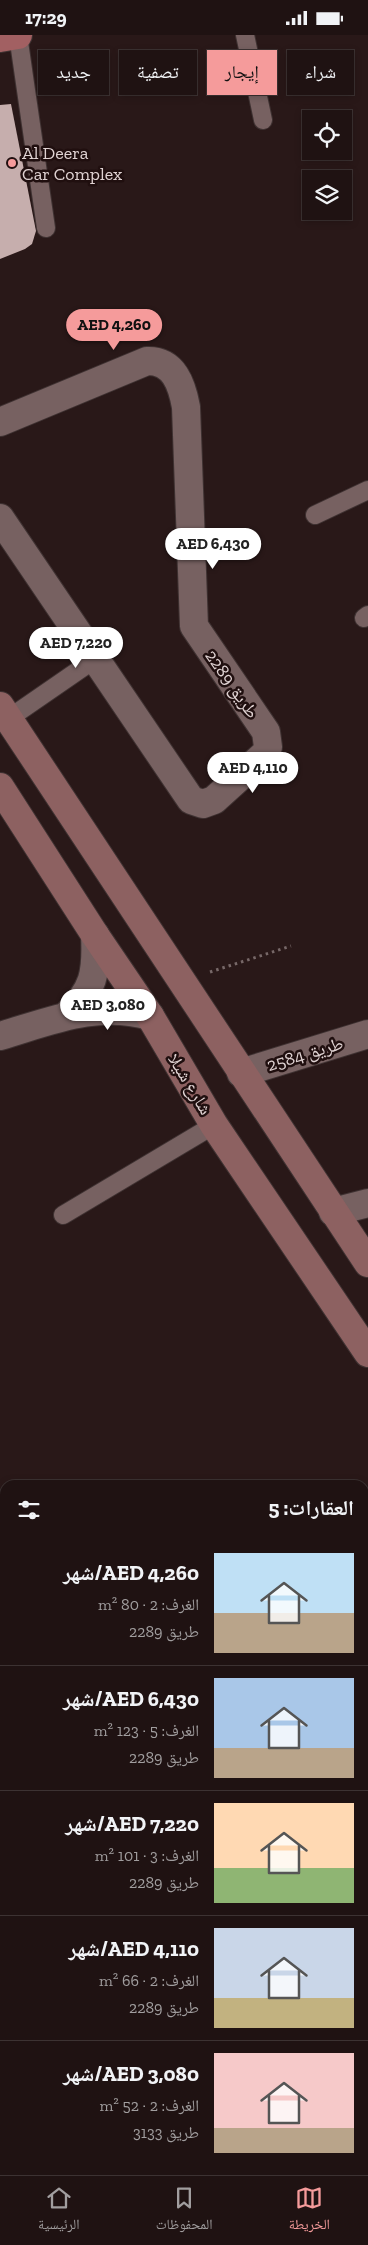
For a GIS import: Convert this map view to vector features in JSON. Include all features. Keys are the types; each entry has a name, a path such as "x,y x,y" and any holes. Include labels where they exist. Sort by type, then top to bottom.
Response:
{"main road":[{"path":"0,37 18,35"},
{"path":"4,713 333,1213 368,1263"},
{"name":"شارع شيلا","path":"0,787 95,935 150,1016 214,1125 368,1353"}],"street":[{"name":"طريق 2289","path":"0,422 147,361 157,361 167,365 178,378 186,407 194,626 266,732 268,747 265,755 214,800 203,804 191,800 0,518"},
{"path":"66,1016 82,1002 92,983 96,962 95,935"},
{"path":"0,1036 86,1011 132,1011 150,1016"},
{"name":"طريق 2584","path":"241,1073 368,1034"},
{"path":"333,1213 368,1203"}],"lane":[{"path":"18,35 46,228"},
{"path":"245,35 264,120"},
{"path":"315,515 368,490"},
{"path":"4,713 95,659"},
{"path":"63,1215 214,1125"}],"path":[{"path":"181,981 292,945"}],"building":[{"name":"Al Deera Car Complex","path":"11,104 36,231 32,244 25,249 0,259 0,105"}],"place":[{"name":"Al Deera Car Complex","path":"12,163"}]}
